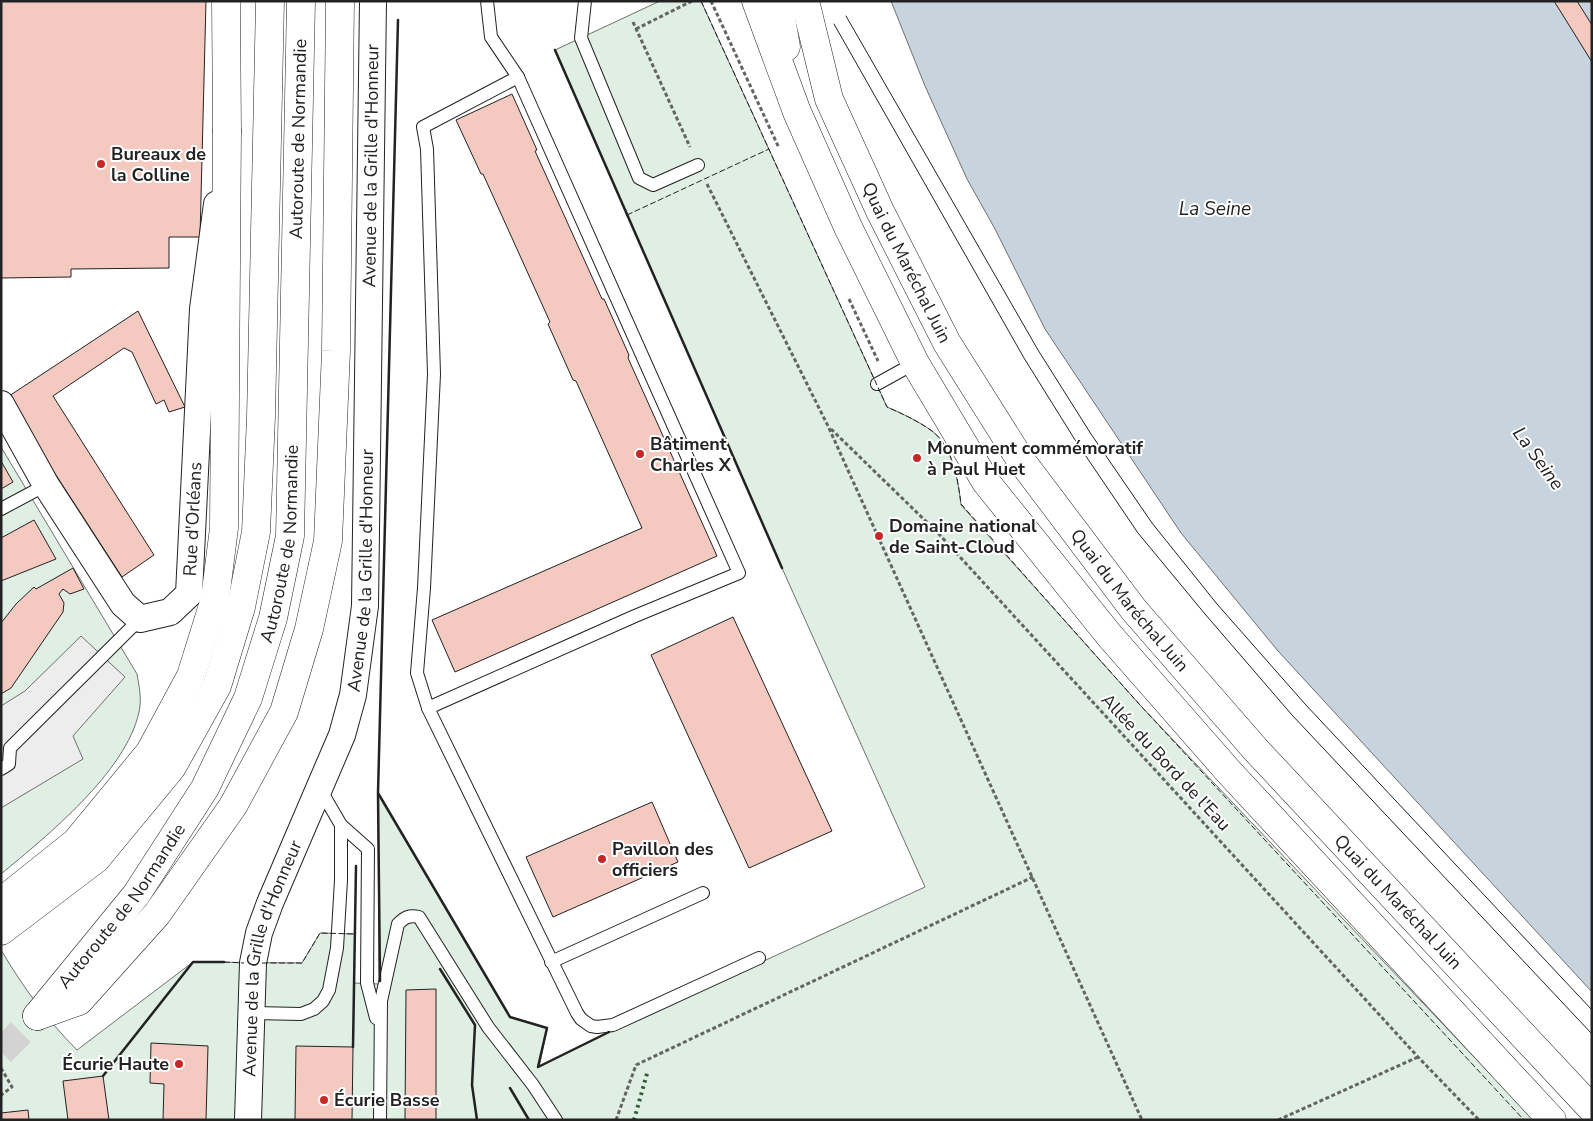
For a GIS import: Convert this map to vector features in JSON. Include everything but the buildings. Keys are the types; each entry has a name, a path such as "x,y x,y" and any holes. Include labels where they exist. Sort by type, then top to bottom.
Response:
{"main road":[{"path":"1,902 76,842 150,752 191,676 216,599 224,528 226,1"},
{"name":"Autoroute de Normandie","path":"1,931 96,859 172,767 216,686 241,607 256,532 261,417 270,1"},
{"name":"Autoroute de Normandie","path":"301,1 290,536 273,618 248,698 205,788 136,896 37,1016 79,1002 157,914 233,806 284,712 306,639 328,541 336,351 340,1"},
{"path":"756,1 797,112"},
{"path":"778,1 797,112"},
{"name":"Quai du Maréchal Juin","path":"805,1 830,99 880,211 947,343 1020,459 1134,610 1256,750 1592,1109"},
{"name":"Quai du Maréchal Juin","path":"797,112 848,227 915,363 986,482 1109,635 1229,772 1552,1120"}],"street":[{"name":"Avenue de la Grille d'Honneur","path":"248,1120 253,963 259,933 342,735 353,695 365,606 373,1"},
{"name":"Rue d'Orléans","path":"140,620 170,612 189,594 203,309 227,131"},
{"path":"1,404 46,485 123,604 140,620"}],"lane":[{"path":"428,708 635,616 739,573 518,77 492,37 486,1"},
{"path":"585,1 581,38 639,178 653,185 698,165"},
{"path":"518,77 423,127 427,149 434,374 424,588 417,673 428,708 551,962 581,1019 590,1026 598,1027 613,1024 759,958"},
{"path":"877,384 915,363"},
{"path":"1,509 46,485"},
{"path":"1,769 9,764 6,745 140,620"},
{"path":"320,790 341,825 368,849 367,983 380,1036"},
{"path":"251,1013 301,1014 314,1009 324,1001 329,990 337,948 341,880 341,825"},
{"path":"551,962 703,893"},
{"path":"380,1120 381,1001 398,924 411,915 419,917 488,1026 533,1085 556,1120"}],"path":[{"path":"636,29 692,1"},
{"path":"633,22 698,165 828,426 1142,1120"},
{"name":"Allée du Bord de l'Eau","path":"828,426 938,533 1418,1057 1479,1120"},
{"path":"616,1120 636,1065 1033,877"},
{"path":"1278,1120 1418,1057"},
{"path":"1,1068 12,1086 1,1095"}],"green space":[{"name":"Domaine national de Saint-Cloud","path":"660,1 701,1 887,407 921,424 939,438 950,455 961,505 1140,705 1534,1120 1,1120 1,950 36,1003 77,1050 193,962 302,963 320,933 355,934 354,983 379,984 378,793 510,1017 547,1028 539,1067 609,1032 925,887 782,568 555,50"},
{"path":"1,447 137,674 140,702 139,712 131,735 102,780 61,822 1,874"}],"shaded area":[{"path":"81,636 125,677 73,736 83,759 1,808 1,706 25,691"}],"water":[{"name":"La Seine","path":"891,1 1592,1 1592,992 1278,651 1181,533 1045,329 995,229 967,179 925,86"}],"tunnel":[{"path":"1,1052 37,1016"}],"tram line":[{"path":"846,16 1038,350 1091,434 1152,523 1217,604 1305,704 1592,1010"},
{"path":"834,24 1024,358 1077,443 1138,533 1292,715 1592,1034"}],"hedge":[{"path":"634,1120 648,1070"}],"fence":[{"path":"701,1 887,407 921,424 939,438 950,455 961,504 1140,705 1524,1120"},
{"path":"627,215 769,149"},
{"path":"262,963 302,963 320,933 355,934"},
{"path":"224,962 244,963"}],"wall":[{"path":"398,20 378,793 510,1017 547,1028 538,1067 609,1032"},
{"path":"555,50 782,568"},
{"path":"378,794 380,981"},
{"path":"353,1047 356,866"},
{"path":"103,1076 193,962 224,962"},
{"path":"440,969 475,1025 472,1085 477,1120"},
{"path":"510,1088 529,1120"}],"place":[{"name":"Bureaux de la Colline","path":"101,164"},
{"name":"Bâtiment Charles X","path":"640,454"},
{"name":"Monument commémoratif à Paul Huet","path":"917,458"},
{"name":"Domaine national de Saint-Cloud","path":"879,536"},
{"name":"Pavillon des officiers","path":"602,859"},
{"name":"Écurie Haute","path":"179,1064"},
{"name":"Écurie Basse","path":"324,1100"}]}
